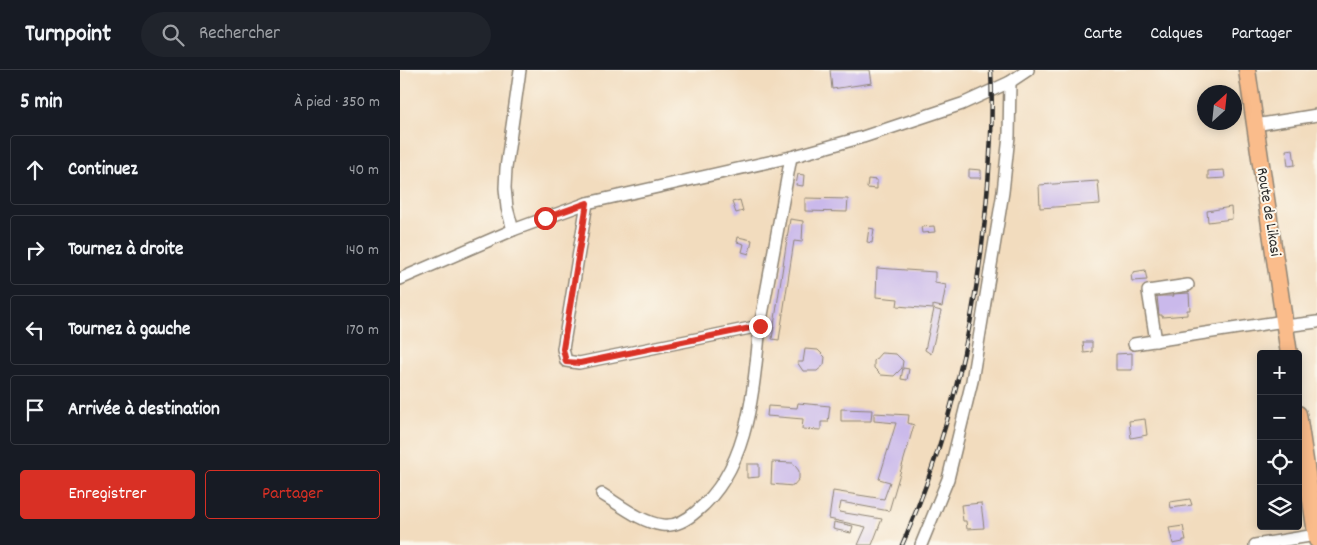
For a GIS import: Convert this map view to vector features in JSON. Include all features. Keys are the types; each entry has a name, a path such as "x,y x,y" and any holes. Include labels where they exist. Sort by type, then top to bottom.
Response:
{"highway":[{"name":"Route de Likasi","path":"1246,70 1288,350"},
{"path":"1302,427 1311,455 1316,528"}],"street":[{"path":"513,230 504,188 520,70"},
{"path":"400,279 513,230 587,203 791,157 863,137 962,104 1010,82 1024,71"},
{"path":"921,545 948,479 972,381 1004,192 1009,136 1010,82"},
{"path":"1255,126 1317,115"},
{"path":"602,494 648,521 664,525 686,520 707,503 728,474 739,452 753,388 760,326 791,157"},
{"path":"587,203 563,349 566,362 580,363 760,326"},
{"path":"1156,341 1148,290 1188,284"},
{"path":"1134,344 1285,323 1317,322"},
{"path":"1255,545 1316,528"}],"building":[{"path":"830,70 870,70 872,83 832,89"},
{"path":"1293,149 1295,165 1288,166 1286,150"},
{"path":"969,169 981,170 981,178 969,178"},
{"path":"1224,170 1225,178 1208,179 1208,171"},
{"path":"798,174 804,175 803,186 796,185"},
{"path":"868,179 877,180 877,189 867,188"},
{"path":"1098,181 1100,204 1040,208 1039,185"},
{"path":"805,198 848,199 847,212 805,211"},
{"path":"740,200 743,211 736,213 732,202"},
{"path":"1231,207 1232,219 1208,222 1207,211"},
{"path":"790,219 803,221 802,242 794,241 779,340 772,339"},
{"path":"934,226 935,232 922,233 921,227"},
{"path":"869,228 874,229 872,243 867,242"},
{"path":"738,237 752,240 749,254 742,252 744,244 737,242"},
{"path":"877,268 935,272 935,283 946,285 942,307 933,305 933,309 897,306 898,299 876,297"},
{"path":"1145,270 1147,280 1132,281 1131,275 1133,272"},
{"path":"1189,293 1190,310 1187,310 1187,315 1162,317 1162,315 1159,315 1157,296 1174,296 1173,294"},
{"path":"934,309 941,311 931,354 925,350"},
{"path":"1083,342 1092,342 1092,352 1084,353"},
{"path":"805,349 818,350 825,357 824,365 817,371 803,371 797,362 803,362"},
{"path":"881,353 896,354 903,361 902,368 894,376 881,375 874,368 874,361"},
{"path":"1132,353 1132,370 1116,370 1116,354"},
{"path":"903,368 909,369 907,380 901,379"},
{"path":"798,403 830,406 828,422 821,422 821,430 802,429 803,419 767,416 768,406 797,408"},
{"path":"841,409 872,410 871,421 841,421"},
{"path":"874,413 909,415 908,423 914,425 889,511 841,502 839,512 882,519 872,545 858,545 866,527 829,519 833,491 884,499 890,482 879,479 896,423 874,421"},
{"path":"1145,419 1147,435 1131,438 1129,421"},
{"path":"772,462 793,463 799,471 799,479 793,486 771,484"},
{"path":"747,464 759,464 759,477 747,478"},
{"path":"1190,499 1192,505 1171,508 1170,502"},
{"path":"981,503 984,528 967,529 966,521 963,521 961,505"},
{"path":"834,522 853,526 851,533 833,529"},
{"path":"1183,526 1186,540 1173,544 1169,528"}],"railway":[{"path":"902,545 920,502 949,414 970,322 978,276 988,184 992,98 991,70"}],"route":[{"path":"545,218 587,203 563,349 566,362 580,363 760,326"}]}
